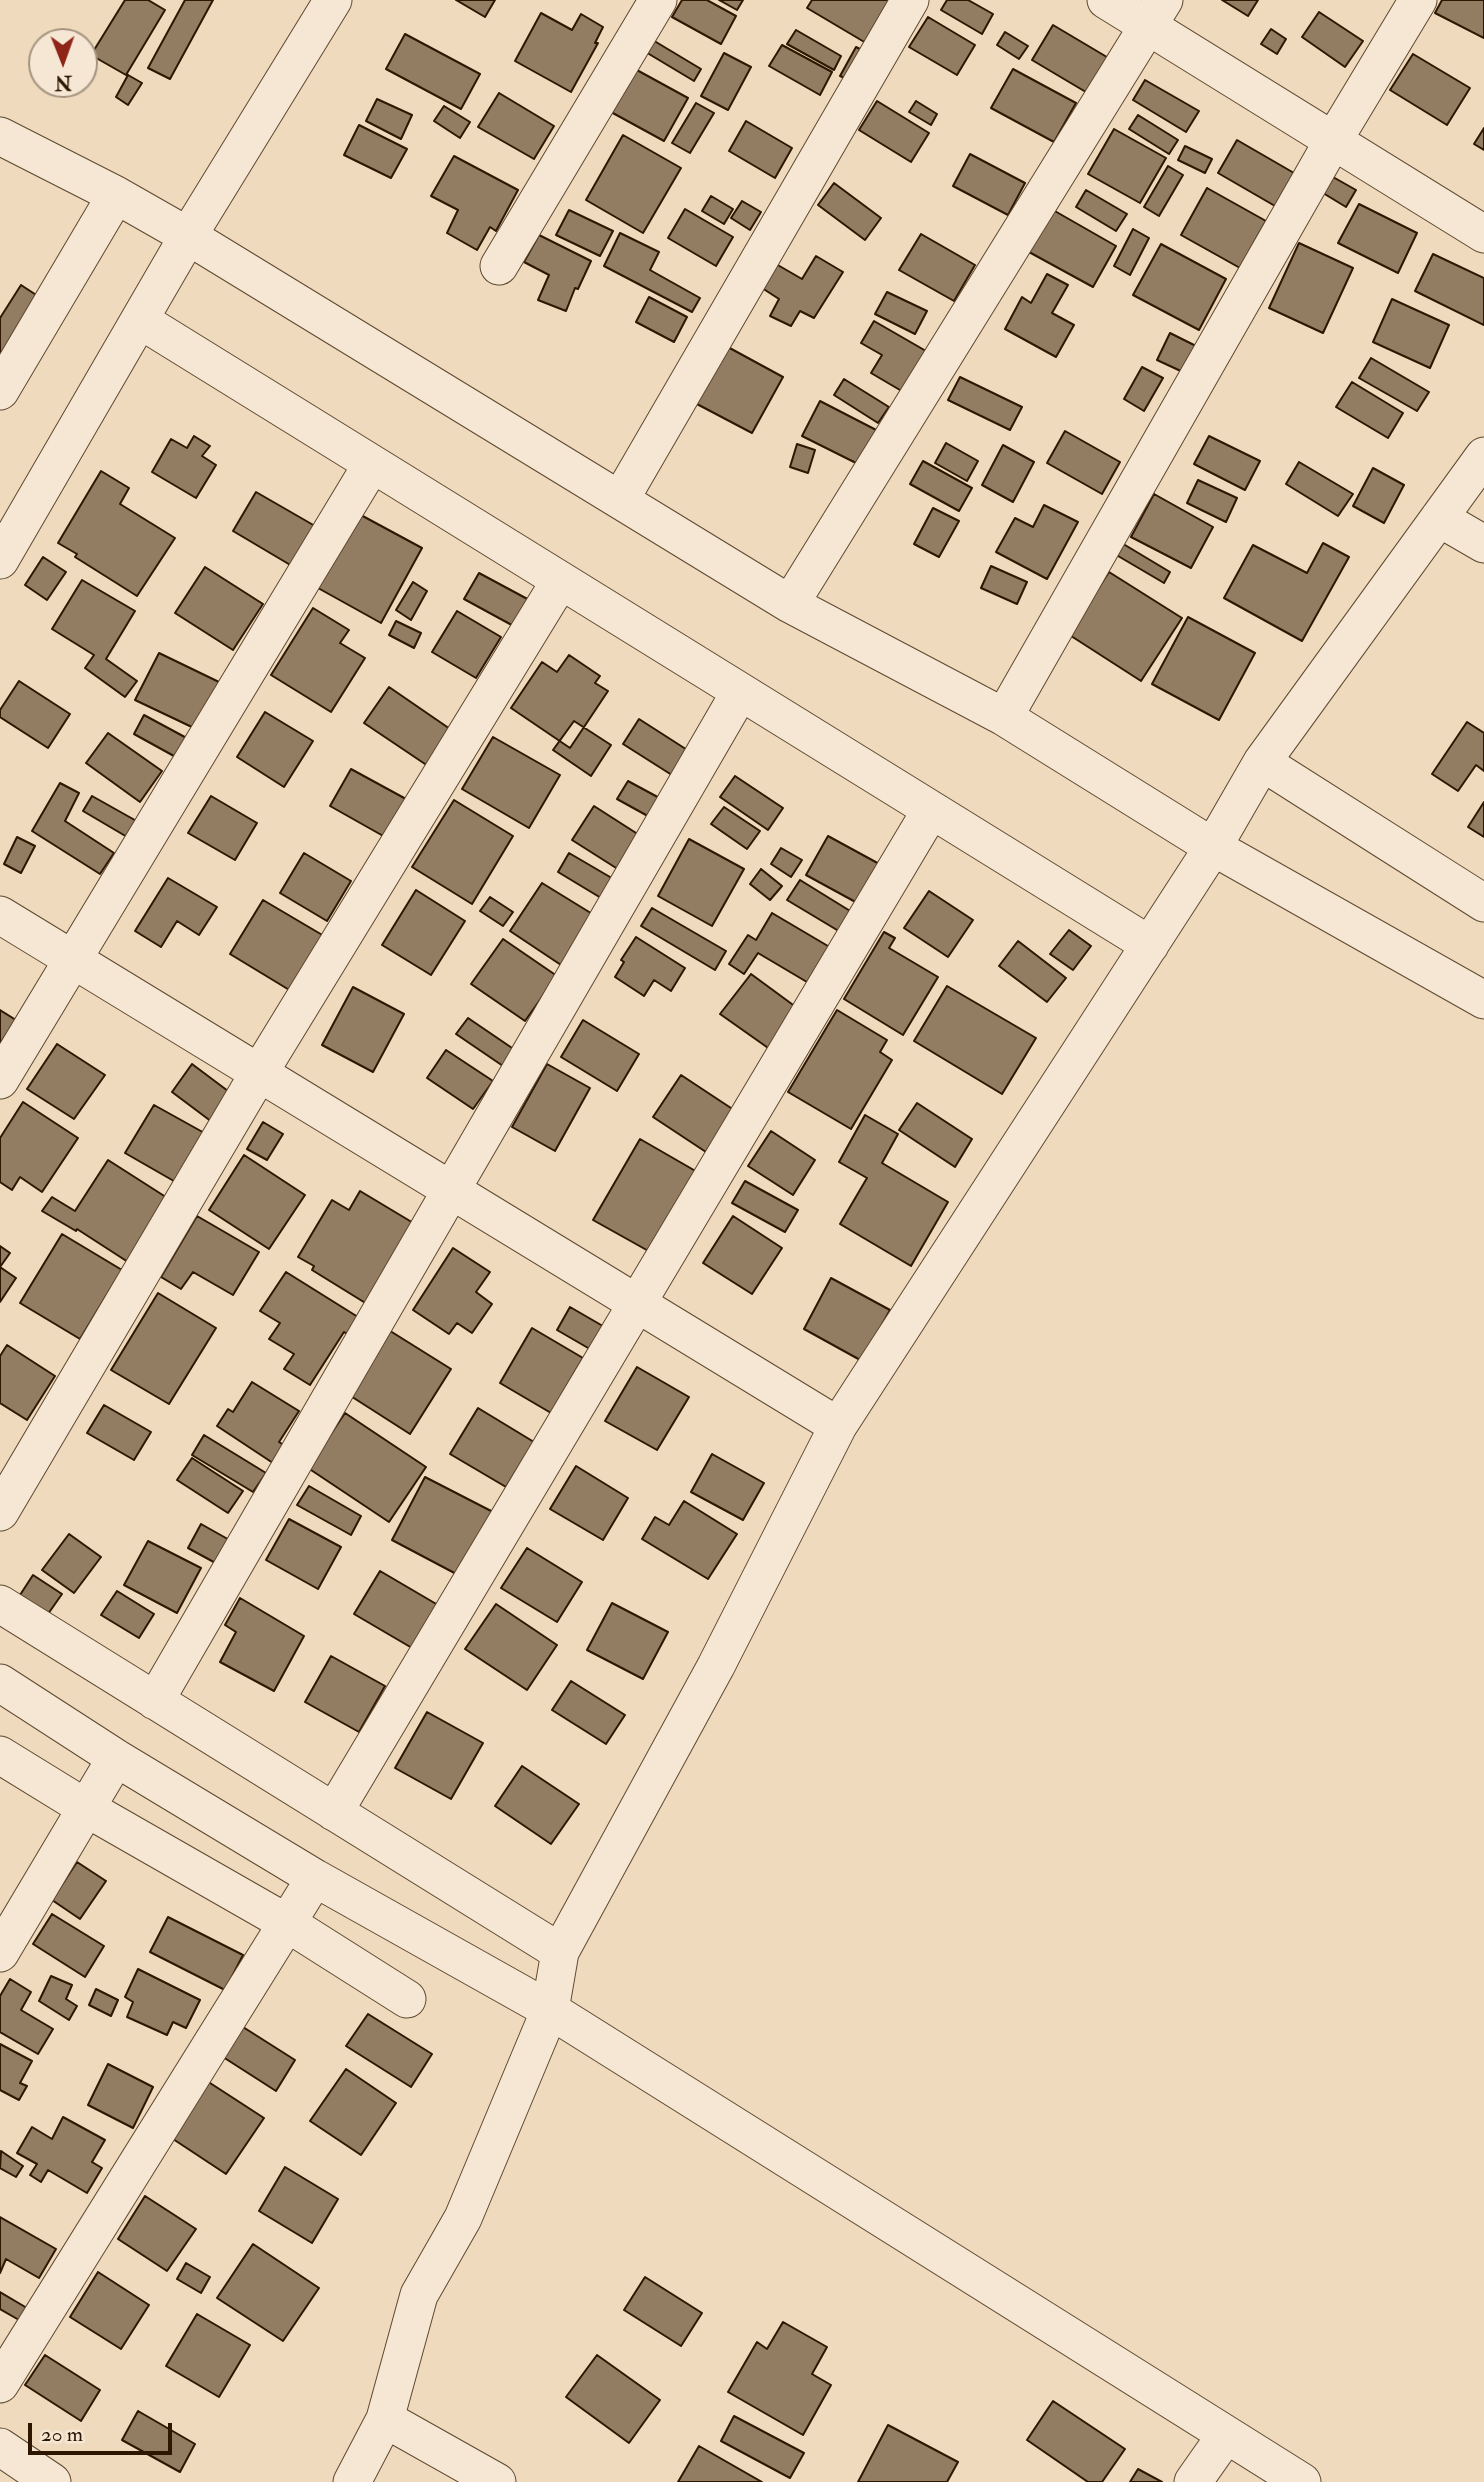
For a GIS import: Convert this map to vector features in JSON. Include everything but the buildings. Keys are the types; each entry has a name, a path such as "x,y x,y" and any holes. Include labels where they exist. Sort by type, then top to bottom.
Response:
{"street":[{"path":"0,560 188,236 332,0"},
{"path":"499,266 658,0"},
{"path":"620,500 909,0"},
{"path":"1106,0 1156,13 1333,141 1484,234"},
{"path":"1004,717 1333,141 1418,0"},
{"path":"790,604 1156,13"},
{"path":"0,136 116,195 188,236 790,604 1004,717 1213,847 1484,1000"},
{"path":"0,391 116,195"},
{"path":"140,320 1150,945"},
{"path":"352,2482 385,2419 419,2295 463,2218 550,2010 560,1952 716,1666 838,1426 1213,847 1262,762 1484,456"},
{"path":"0,1080 372,464"},
{"path":"1440,518 1484,544"},
{"path":"0,1512 259,1073 560,581"},
{"path":"155,1701 740,692"},
{"path":"1262,762 1484,903"},
{"path":"334,1812 931,810"},
{"path":"0,915 838,1426"},
{"path":"0,1604 560,1952"},
{"path":"0,1683 116,1758 315,1878 550,2010 1303,2482"},
{"path":"0,1755 86,1808 287,1923 407,1999"},
{"path":"0,1953 116,1758"},
{"path":"0,2384 315,1878"},
{"path":"385,2419 497,2482"},
{"path":"1193,2482 1226,2435"},
{"path":"0,2447 52,2482"}]}
